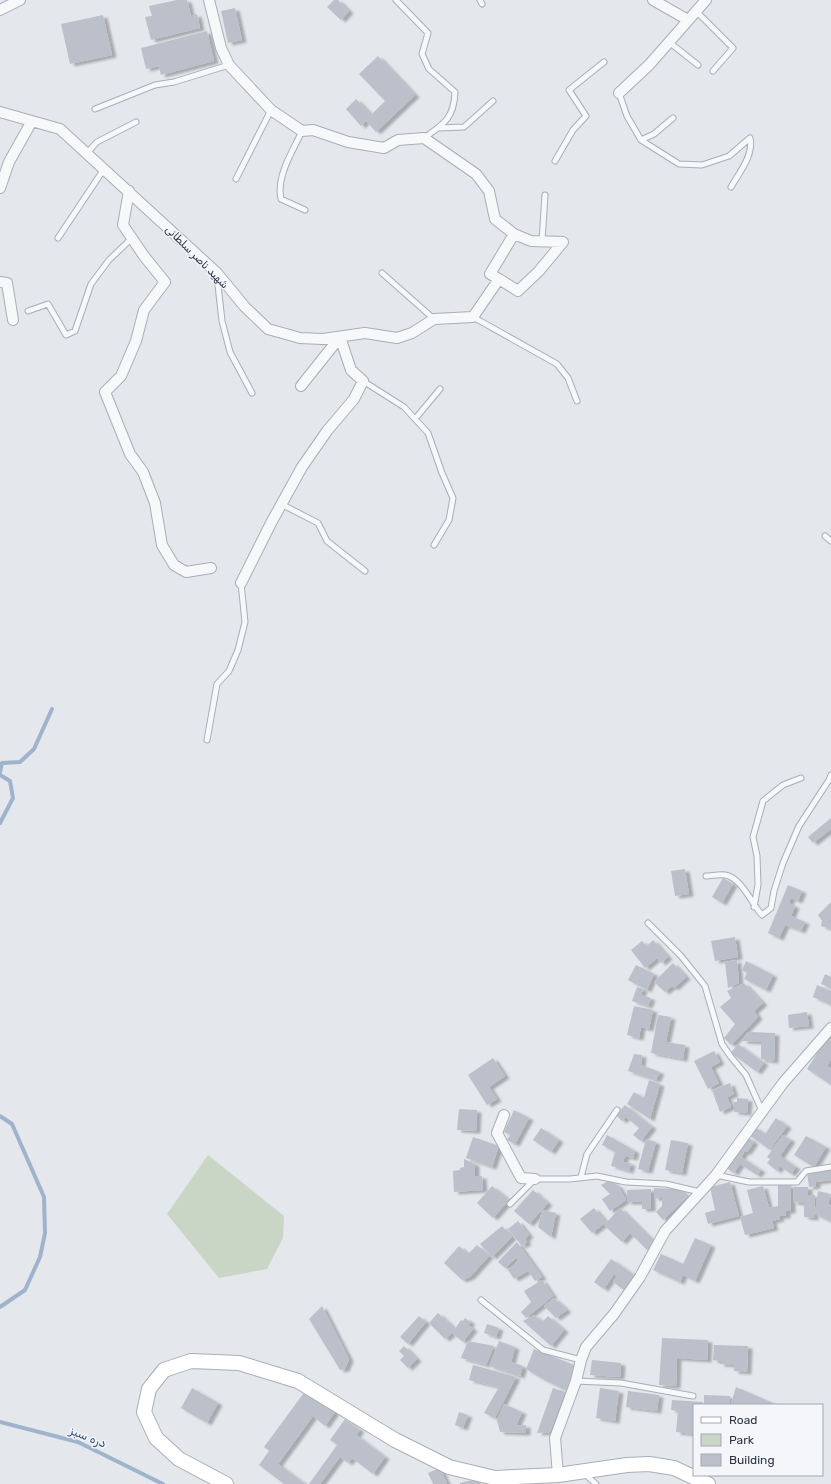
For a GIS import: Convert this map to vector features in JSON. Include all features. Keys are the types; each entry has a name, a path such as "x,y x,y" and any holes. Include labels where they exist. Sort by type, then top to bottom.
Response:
{"street":[{"path":"0,10 20,0"},
{"path":"209,0 221,48 229,65 271,110 302,131 313,130 348,142 384,148 398,140 424,138 476,174 489,191 495,219 514,234 531,240 563,242 539,271 518,291 490,274 514,234"},
{"path":"653,0 688,20"},
{"path":"619,93 650,65 706,0"},
{"name":"شهید ناصر سلطانی","path":"0,112 60,129 217,273 245,307 268,329 300,338 324,339 365,333 397,338 412,333 434,319"},
{"path":"0,188 9,162 32,121"},
{"path":"129,191 123,225 165,282 144,310 136,340 121,376 105,392 130,454 143,472 155,503 162,545 174,565 186,572 211,568"},
{"path":"434,319 473,317 499,280"},
{"path":"0,282 7,283 13,320"},
{"path":"241,583 302,466 327,431 354,399 363,382 351,370 340,337"},
{"path":"301,386 340,337"},
{"path":"558,1477 555,1438 576,1381 586,1347 614,1314 640,1277 665,1231 716,1175 762,1110 831,1028"},
{"path":"504,1115 497,1133 521,1178 535,1179"},
{"path":"226,1484 179,1459 156,1438 144,1412 149,1389 164,1370 191,1361 239,1363 298,1381 395,1440 449,1467 504,1481 558,1477 627,1465 649,1464 674,1468 708,1484"}],"lane":[{"path":"396,0 428,33 422,54 429,68 455,92 451,115 439,128 424,138"},
{"path":"696,11 733,48 713,71"},
{"path":"669,42 698,65"},
{"path":"555,160 573,130 586,116 569,90 604,62"},
{"path":"95,109 156,85 174,82 229,65"},
{"path":"619,93 627,116 641,140 679,164 702,166 729,156 750,138 751,143 746,162 731,187"},
{"path":"439,128 464,127 493,101"},
{"path":"236,179 271,110"},
{"path":"641,140 654,134 673,118"},
{"path":"87,153 97,142 136,122"},
{"path":"302,131 284,171 279,191 281,199 305,210"},
{"path":"58,238 104,168"},
{"path":"542,241 546,195"},
{"path":"28,311 48,304 66,335 75,331 91,284 109,260 132,238"},
{"path":"217,273 222,321 230,352 252,393"},
{"path":"382,273 434,319"},
{"path":"473,317 557,364 568,378 577,401"},
{"path":"363,382 404,408 428,433 442,473 453,498 449,520 434,545"},
{"path":"415,419 440,389"},
{"path":"281,504 318,523 326,541 365,571"},
{"path":"825,536 831,541"},
{"path":"207,740 217,684 229,671 238,650 245,622 241,583"},
{"path":"706,876 726,875 740,883 762,916 771,908 774,891 783,863 799,826 831,775"},
{"path":"754,906 758,885 757,856 753,837 763,801 783,785 801,778"},
{"path":"648,923 681,956 705,986 722,1044 746,1075 762,1110"},
{"path":"581,1177 587,1154 617,1110"},
{"path":"716,1175 749,1182 797,1182 806,1171 831,1167"},
{"path":"510,1204 535,1179 570,1179 597,1176 626,1182 666,1184 700,1192"},
{"path":"481,1300 543,1350 581,1360"},
{"path":"576,1381 621,1383 693,1396"},
{"path":"583,1472 596,1484"}],"green space":[{"path":"208,1155 284,1216 283,1238 267,1269 219,1278 167,1214"}],"building":[{"path":"177,0 187,0 191,16 197,14 200,28 151,40 145,17 152,16 149,6"},
{"path":"334,0 338,0 349,11 341,20 327,7"},
{"path":"235,8 242,40 228,43 221,11"},
{"path":"103,15 112,55 70,64 61,24"},
{"path":"207,31 214,61 161,75 159,66 146,69 141,48"},
{"path":"378,56 415,95 376,132 366,121 361,126 346,109 356,99 371,115 385,101 359,74"},
{"path":"831,818 831,829 813,843 808,837"},
{"path":"685,869 689,894 675,896 671,871"},
{"path":"723,878 733,884 722,903 712,897"},
{"path":"788,885 802,891 798,901 791,898 789,903 795,906 791,916 805,922 801,931 785,925 779,938 768,933"},
{"path":"831,902 831,929 821,926 822,921 818,915"},
{"path":"735,937 738,957 715,961 711,941"},
{"path":"653,940 668,957 661,963 657,958 645,968 631,950 642,941 647,946"},
{"path":"737,960 739,983 728,988 725,962"},
{"path":"746,961 773,975 766,990 744,979 747,973 742,970"},
{"path":"673,963 686,977 674,988 672,986 665,992 654,982"},
{"path":"636,965 654,974 647,990 628,980"},
{"path":"825,974 831,977 831,988 821,984"},
{"path":"744,983 763,1003 754,1011 758,1017 731,1045 724,1038 735,1024 720,1007 731,998 727,991"},
{"path":"817,985 831,991 831,1005 813,997"},
{"path":"637,987 643,989 641,995 651,998 648,1006 632,1001"},
{"path":"634,1006 653,1010 649,1029 641,1027 639,1038 627,1035"},
{"path":"807,1012 809,1026 789,1028 788,1015"},
{"path":"658,1015 671,1017 666,1042 685,1045 683,1059 651,1053"},
{"path":"748,1032 775,1033 774,1061 761,1059 761,1042 742,1041"},
{"path":"830,1033 831,1059 827,1066 831,1069 831,1085 807,1069"},
{"path":"738,1044 764,1063 757,1072 731,1053"},
{"path":"714,1051 720,1062 711,1067 719,1083 708,1089 694,1061"},
{"path":"634,1054 642,1055 641,1065 660,1072 656,1080 628,1071"},
{"path":"493,1058 505,1076 489,1087 497,1099 487,1105 468,1075"},
{"path":"649,1080 660,1084 650,1119 627,1104 634,1092 644,1098"},
{"path":"730,1083 734,1094 727,1097 731,1107 720,1112 712,1090"},
{"path":"737,1098 748,1099 747,1113 734,1112 734,1102 737,1102"},
{"path":"625,1105 652,1127 641,1141 633,1135 639,1128 626,1117 622,1121 616,1115"},
{"path":"459,1109 477,1110 476,1131 457,1130"},
{"path":"514,1110 529,1118 515,1144 507,1140 510,1135 504,1132"},
{"path":"776,1118 787,1126 770,1150 749,1135 755,1127 765,1134"},
{"path":"541,1128 559,1140 551,1152 533,1140"},
{"path":"607,1135 635,1151 633,1158 625,1156 623,1162 631,1163 629,1171 611,1166 615,1152 602,1145"},
{"path":"783,1135 791,1140 780,1156 796,1167 791,1174 780,1166 777,1171 767,1163 770,1159 767,1157"},
{"path":"806,1136 826,1147 814,1167 794,1155"},
{"path":"473,1137 499,1146 492,1167 466,1158"},
{"path":"747,1137 754,1142 747,1152 744,1152 741,1157 761,1170 757,1175 740,1164 734,1173 726,1168"},
{"path":"646,1139 656,1142 648,1171 638,1169"},
{"path":"671,1140 688,1143 682,1173 665,1170"},
{"path":"464,1159 475,1164 475,1176 482,1176 483,1190 454,1192 453,1171 460,1170 460,1168 464,1167"},
{"path":"831,1169 831,1180 816,1182 816,1186 809,1187 807,1172"},
{"path":"610,1180 619,1187 626,1200 610,1211 602,1199 610,1194 601,1185"},
{"path":"730,1182 739,1216 708,1224 705,1213 715,1210 710,1187"},
{"path":"778,1185 791,1185 791,1211 786,1211 786,1216 779,1216 780,1219 772,1221 774,1228 745,1235 740,1217 753,1213 747,1190 763,1186 769,1208 778,1206"},
{"path":"492,1186 509,1200 493,1218 477,1203"},
{"path":"794,1187 808,1187 808,1195 815,1195 814,1218 804,1217 804,1203 793,1202"},
{"path":"654,1188 680,1189 687,1197 663,1220 656,1212 662,1206 662,1198 654,1198"},
{"path":"651,1189 651,1209 642,1209 642,1202 627,1202 627,1190"},
{"path":"533,1190 548,1203 529,1224 514,1211"},
{"path":"818,1191 831,1194 828,1204 831,1206 831,1222 815,1214"},
{"path":"594,1208 606,1222 592,1233 580,1219"},
{"path":"620,1208 654,1242 647,1250 630,1233 622,1242 604,1225"},
{"path":"542,1210 556,1213 551,1237 538,1227"},
{"path":"518,1221 529,1235 525,1239 527,1242 522,1246 508,1229"},
{"path":"502,1226 512,1237 492,1257 480,1244"},
{"path":"695,1238 711,1245 695,1281 683,1275 680,1282 653,1270 661,1254 683,1264"},
{"path":"517,1242 542,1277 535,1281 528,1271 514,1279 508,1270 519,1260 516,1258 505,1268 498,1262"},
{"path":"477,1245 489,1256 470,1277 462,1280 444,1263 459,1246 468,1254"},
{"path":"611,1259 634,1275 624,1290 613,1282 617,1276 614,1274 604,1289 594,1282"},
{"path":"542,1280 553,1296 526,1318 521,1312 531,1302 524,1291"},
{"path":"554,1298 567,1310 556,1318 544,1306"},
{"path":"322,1306 349,1359 345,1369 340,1370 309,1319"},
{"path":"438,1313 455,1329 461,1320 463,1321 465,1318 471,1322 468,1325 473,1329 463,1342 452,1333 445,1339 429,1323"},
{"path":"534,1315 542,1322 548,1316 564,1330 551,1346 523,1321"},
{"path":"419,1316 426,1322 408,1344 400,1337"},
{"path":"487,1324 499,1328 496,1337 484,1333"},
{"path":"662,1338 708,1340 707,1360 677,1358 676,1386 659,1385"},
{"path":"468,1341 494,1346 486,1365 461,1358"},
{"path":"499,1341 515,1347 511,1362 523,1366 520,1376 489,1366"},
{"path":"714,1345 748,1346 747,1372 734,1371 734,1365 720,1364 720,1361 713,1360"},
{"path":"404,1346 417,1359 408,1368 400,1360 404,1356 399,1351"},
{"path":"534,1349 574,1365 567,1391 526,1369"},
{"path":"592,1360 621,1363 620,1377 590,1375"},
{"path":"473,1365 516,1377 495,1418 484,1413 499,1387 469,1380"},
{"path":"736,1387 773,1403 772,1404 731,1404"},
{"path":"192,1388 218,1403 207,1423 181,1408"},
{"path":"553,1388 565,1392 550,1432 537,1433"},
{"path":"600,1388 619,1391 615,1421 596,1418"},
{"path":"306,1390 335,1412 325,1426 313,1416 278,1464 305,1484 284,1484 259,1465 269,1451 264,1447"},
{"path":"628,1391 659,1395 657,1411 626,1407"},
{"path":"704,1395 730,1396 730,1404 704,1404"},
{"path":"672,1400 703,1402 702,1404 693,1404 693,1434 676,1432 678,1411 671,1410"},
{"path":"504,1404 522,1412 516,1426 526,1425 526,1433 500,1432 497,1420"},
{"path":"459,1412 468,1415 463,1428 455,1425"},
{"path":"345,1419 360,1430 356,1435 385,1457 373,1474 352,1458 348,1463 340,1457 320,1484 309,1484 337,1445 330,1440"},
{"path":"440,1468 447,1484 433,1484 428,1473"},
{"path":"476,1479 476,1484 460,1484 460,1483"}],"waterway":[{"path":"0,772 2,763 20,762 34,749 52,709"},
{"path":"0,775 10,781 13,798 0,823"},
{"path":"0,1116 12,1124 44,1197 45,1233 40,1257 25,1290 0,1307"},
{"name":"دره سبز","path":"0,1422 78,1442 163,1484"}]}
